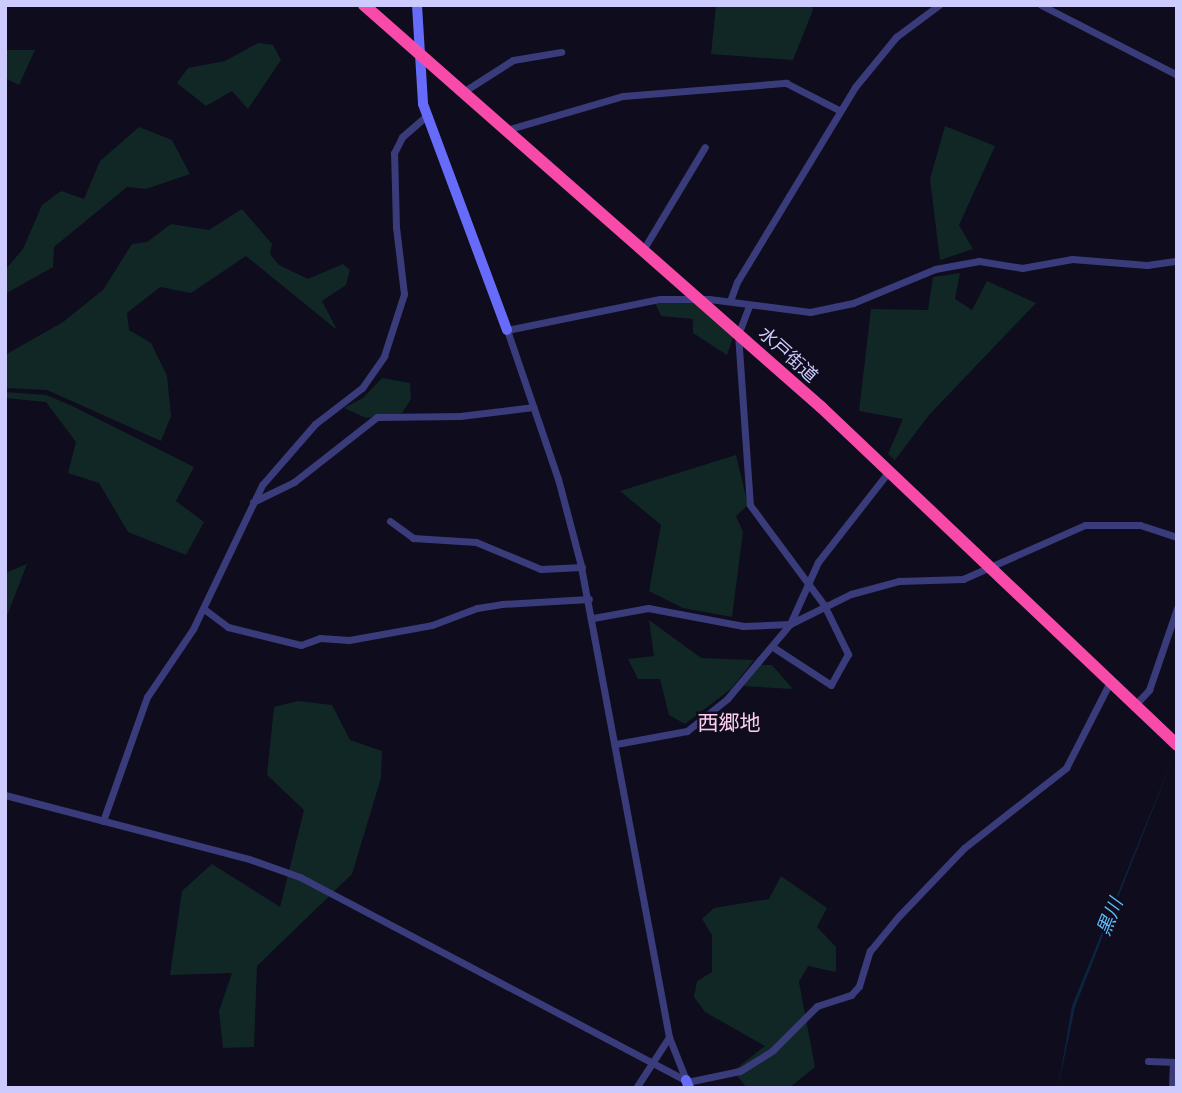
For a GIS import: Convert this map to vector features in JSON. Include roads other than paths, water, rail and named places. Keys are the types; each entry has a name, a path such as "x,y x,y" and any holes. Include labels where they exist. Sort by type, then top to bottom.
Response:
{"highway":[{"name":"水戸街道","path":"364,5 738,334 889,471 1177,745"}],"street":[{"path":"417,5 426,116 507,330 582,567 668,1037 687,1083"},
{"path":"730,301 737,282 839,110 890,44 939,5"},
{"path":"1041,5 1177,75"},
{"path":"463,92 513,60 561,52"},
{"path":"506,130 623,96 775,84 799,86 839,110"},
{"path":"103,821 147,697 204,609 262,485 305,434 362,388 384,356 404,294 396,227 394,153 402,137 426,116"},
{"path":"643,250 705,147"},
{"path":"507,330 633,302 697,298 810,312 853,303 935,269 979,261 1022,268 1072,259 1147,265 1177,261"},
{"path":"749,306 738,334 750,505 810,582 848,654 831,685 773,647"},
{"path":"253,502 294,482 377,417 460,416 533,407"},
{"path":"616,744 687,731 727,699 790,624 810,582 852,513 889,471"},
{"path":"390,521 413,538 476,542 541,569 582,567"},
{"path":"593,618 648,608 743,626 790,624 824,605 878,585 956,580 1085,526 1140,525 1177,537"},
{"path":"204,609 228,627 301,645 320,638 349,640 432,625 477,608 502,604 589,599"},
{"path":"1135,705 1149,690 1177,608"},
{"path":"5,795 300,877 687,1083 735,1072 759,1060 817,1006 851,995 859,986 870,951 898,917 964,848 1066,768 1110,682"},
{"path":"636,1088 649,1061 668,1037"},
{"path":"1148,1061 1175,1062 1172,1088"}],"water":[{"name":"黒川","path":"1177,748 1075,1007 1058,1088 1072,1006"}],"district":[{"name":"西郷地","path":"729,723"}]}
